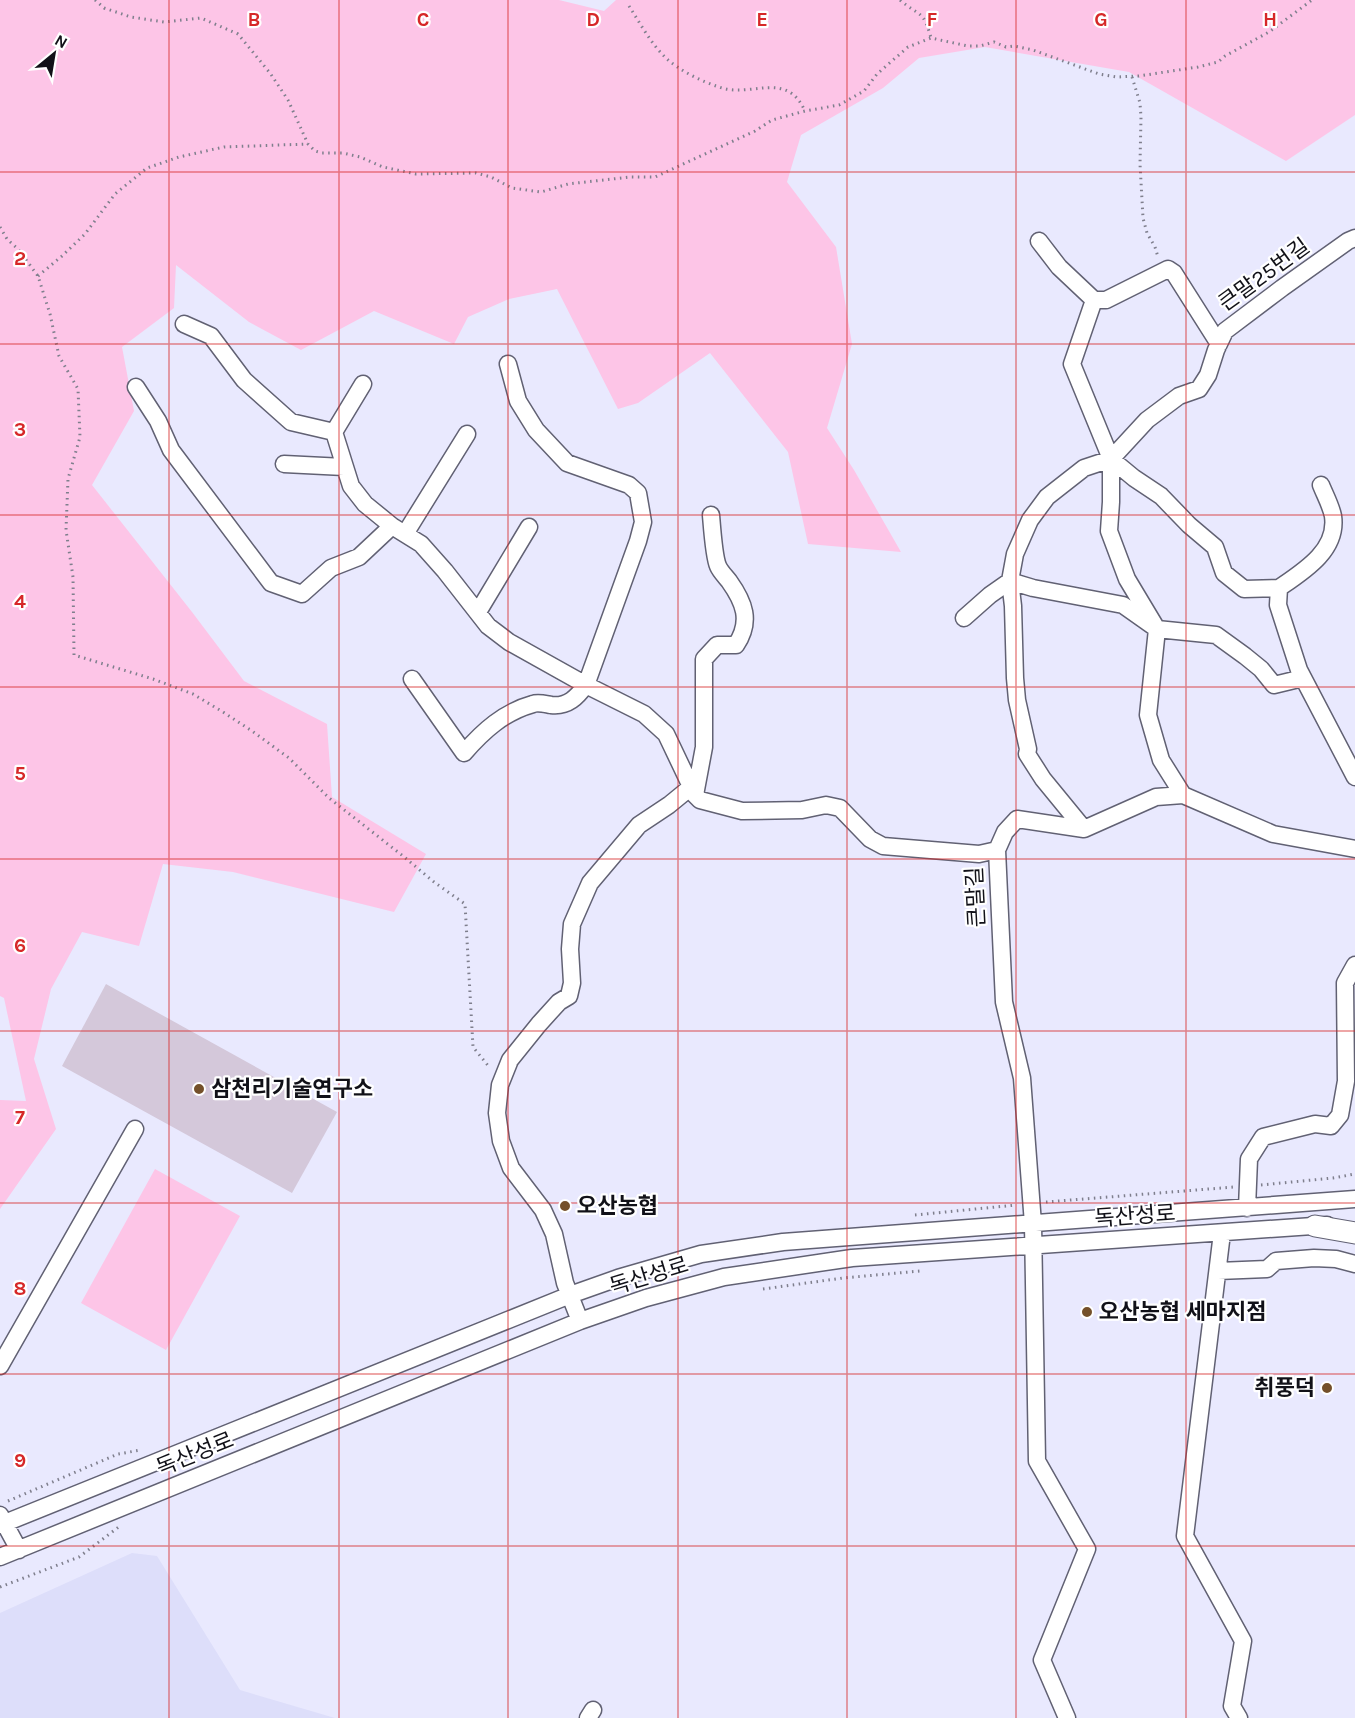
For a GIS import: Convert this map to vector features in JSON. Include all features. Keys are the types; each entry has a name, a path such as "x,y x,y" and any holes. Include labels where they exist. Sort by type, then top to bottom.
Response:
{"main road":[{"path":"1315,1226 1355,1233"}],"street":[{"name":"큰말25번길","path":"1111,459 1147,420 1179,396 1199,389 1208,375 1225,331 1282,288 1355,238"},
{"path":"1039,242 1059,267 1094,300 1106,300 1168,269 1174,273 1219,344"},
{"path":"1094,300 1072,364 1111,459 1109,531 1127,579 1157,628 1148,715 1161,760 1183,795"},
{"path":"184,324 211,336 244,380 291,422 334,432"},
{"path":"412,679 464,753 481,734 507,714 535,703 559,706 576,699 586,685 608,628 643,522 638,493 629,485 567,463 536,430 518,400 508,364"},
{"path":"363,384 334,432 351,486 365,504 421,544 488,626 509,642 644,714 666,734 693,791 700,800 742,811 802,810 826,805 840,808 870,839 884,846 979,854 997,850"},
{"path":"136,387 158,421 171,450 271,583 302,594 331,568 359,557 399,530 467,434"},
{"path":"1111,459 1084,468 1047,497 1030,520 1015,554 1010,581 1017,700 1028,749 1027,754 1043,779 1084,829 1156,797 1183,795 1273,834 1355,849"},
{"path":"1111,459 1161,496 1189,525 1215,547 1224,573 1244,589 1279,588 1318,559 1334,532 1333,514 1321,485"},
{"path":"284,464 344,467"},
{"path":"580,1321 562,1274 554,1234 543,1210 511,1168 501,1141 497,1113 500,1085 510,1060 538,1024 559,1002 569,996 572,983 570,949 572,924 590,883 639,825 693,791 705,747 704,659 717,645 736,645 743,634 745,609 736,591 717,565 711,515"},
{"path":"478,612 529,527"},
{"path":"964,618 1010,581"},
{"path":"1010,581 1033,588 1122,605 1157,628 1216,635 1261,669 1274,685 1303,678"},
{"path":"1279,588 1278,605 1299,670 1355,777"},
{"name":"큰말길","path":"1067,1718 1042,1660 1087,1549 1037,1461 1033,1224 1022,1078 1004,1002 997,850 1005,832 1017,819 1084,829"},
{"path":"1247,1208 1249,1159 1263,1137 1315,1124 1331,1126 1340,1115 1346,1081 1345,983 1355,965"},
{"path":"0,1366 135,1129"},
{"path":"1331,1202 1355,1192"},
{"name":"독산성로","path":"1,1521 570,1295 618,1278 701,1254 783,1242 1355,1199"},
{"name":"독산성로","path":"0,1557 580,1321 646,1298 724,1276 852,1258 1355,1223"},
{"path":"1222,1233 1185,1536 1243,1641 1232,1706 1239,1718"},
{"path":"1218,1271 1267,1269 1276,1261 1314,1258 1336,1258 1355,1264"},
{"path":"1,1521 19,1550"}],"path":[{"path":"95,0 104,8 130,17 164,22 201,18 238,34 270,72 288,100 308,144 315,151 343,153 360,157 383,167 416,174 476,173 491,177 512,188 541,192 568,184 630,177 656,177 755,131 772,120 839,105 864,91 877,74 908,47 930,38 968,46 980,46 994,42 1006,47 1024,47 1099,74 1132,77 1218,62 1269,32 1312,0"},
{"path":"900,0 920,13 925,20 930,38"},
{"path":"628,6 660,51 679,68 723,88 734,90 777,87 788,90 805,111"},
{"path":"1132,77 1142,117 1140,164 1143,218 1147,233 1155,247 1160,273"},
{"path":"38,276 86,234 115,194 147,168 178,157 224,147 308,144"},
{"path":"0,227 7,239 18,249 38,276 50,314 59,356 78,389 80,437 68,479 66,530 73,577 74,655 193,694 252,730 289,758 329,798 465,904 472,1047 501,1081"},
{"path":"763,1289 843,1278 921,1271"},
{"path":"0,1587 79,1557 122,1525"}],"shaded area":[{"path":"0,0 559,0 604,11 616,0 1355,0 1355,115 1286,161 1129,72 985,47 919,58 883,88 801,135 787,182 836,247 852,344 827,428 901,552 808,544 788,452 710,353 638,403 618,409 557,289 509,299 468,317 454,344 374,311 301,350 249,322 176,265 174,308 122,347 134,411 92,485 244,681 327,724 332,797 426,854 394,912 233,872 163,864 139,946 82,932 51,989 34,1059 56,1129 0,1209 0,1100 26,1101 4,998 0,996"},
{"path":"155,1169 240,1216 166,1350 81,1303"},
{"path":"132,1553 157,1556 240,1690 335,1718 0,1718 0,1613"}],"building":[{"name":"삼천리기술연구소","path":"106,984 337,1112 292,1193 62,1066"}],"place":[{"name":"삼천리기술연구소","path":"199,1089"},
{"name":"오산농협","path":"565,1206"},
{"name":"오산농협 세마지점","path":"1087,1312"},
{"name":"취풍덕","path":"1327,1388"}]}
